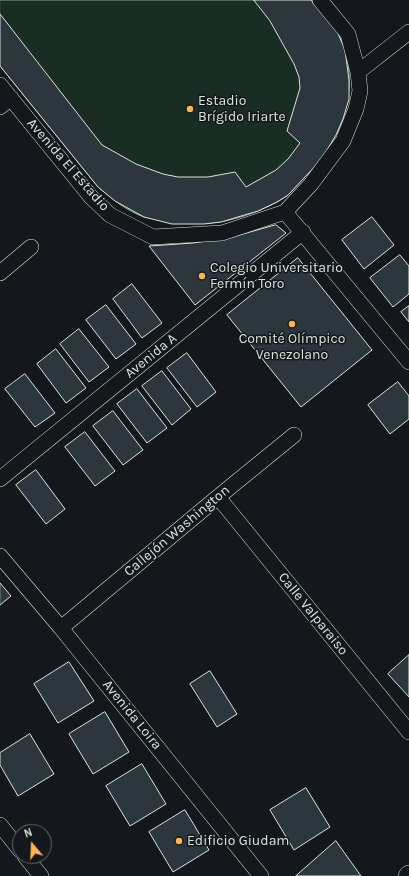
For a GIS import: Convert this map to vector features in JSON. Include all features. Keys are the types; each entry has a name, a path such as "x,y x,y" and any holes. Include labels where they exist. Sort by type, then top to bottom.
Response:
{"street":[{"name":"Avenida El Estadio","path":"0,85 5,102 91,197 110,215 153,237 222,234 285,212 311,184 343,141 356,109 360,91 358,72 348,34 320,0"},
{"path":"358,72 409,32"},
{"path":"285,212 409,362"},
{"name":"Avenida A","path":"0,479 303,232"},
{"path":"0,273 31,247"},
{"name":"Callejón Washington","path":"61,628 218,497 294,436"},
{"name":"Calle Valparaiso","path":"218,497 409,732"},
{"name":"Avenida Loira","path":"0,556 61,628 261,876"},
{"path":"0,825 12,840"},
{"path":"31,864 41,876"}],"green space":[{"name":"Estadio Brígido Iriarte","path":"0,0 311,0 335,30 345,50 349,69 349,87 347,105 342,122 325,153 314,167 289,194 264,209 227,221 213,223 195,223 144,217 126,208 98,187 0,66"}],"building":[{"path":"254,0 311,0 337,31 345,50 349,80 349,99 336,135 321,160 288,195 258,211 221,222 204,224 172,224 144,217 115,201 98,187 0,66 0,14 102,145 136,164 163,174 178,177 208,177 235,172 246,187 276,170 288,159 300,143 287,131 300,88 299,77 294,64 270,21"},
{"path":"372,217 394,245 364,269 342,240"},
{"name":"Colegio Universitario Fermín Toro","path":"276,225 286,233 195,305 149,246 193,243 232,237"},
{"path":"400,255 409,266 409,294 393,307 370,278"},
{"name":"Comité Olímpico Venezolano","path":"298,258 372,350 301,407 227,315"},
{"path":"132,284 162,323 142,338 113,299"},
{"path":"106,305 136,344 116,359 86,320"},
{"path":"409,306 409,322 401,312"},
{"path":"79,329 109,367 89,382 60,344"},
{"path":"56,349 86,388 66,403 37,364"},
{"path":"187,353 216,392 197,407 167,368"},
{"path":"162,371 191,409 172,425 142,386"},
{"path":"25,374 55,413 35,427 5,389"},
{"path":"398,382 409,396 409,419 390,434 368,405"},
{"path":"137,389 167,428 147,443 117,404"},
{"path":"113,411 143,450 123,465 93,426"},
{"path":"85,432 115,471 95,486 65,447"},
{"path":"36,470 65,509 46,524 16,485"},
{"path":"0,583 11,596 0,605"},
{"path":"409,655 409,697 388,674"},
{"path":"69,662 94,701 58,723 34,684"},
{"path":"210,671 237,714 217,727 190,684"},
{"path":"105,712 129,752 93,774 69,734"},
{"path":"30,734 54,774 18,796 0,765 0,753"},
{"path":"142,764 166,804 130,826 106,786"},
{"path":"306,788 330,827 294,850 270,810"},
{"name":"Edificio Giudam","path":"185,810 209,850 173,872 149,832"},
{"path":"336,841 361,876 296,876"}],"place":[{"name":"Estadio Brígido Iriarte","path":"190,109"},
{"name":"Colegio Universitario Fermín Toro","path":"202,276"},
{"name":"Comité Olímpico Venezolano","path":"292,324"},
{"name":"Edificio Giudam","path":"179,841"}]}
